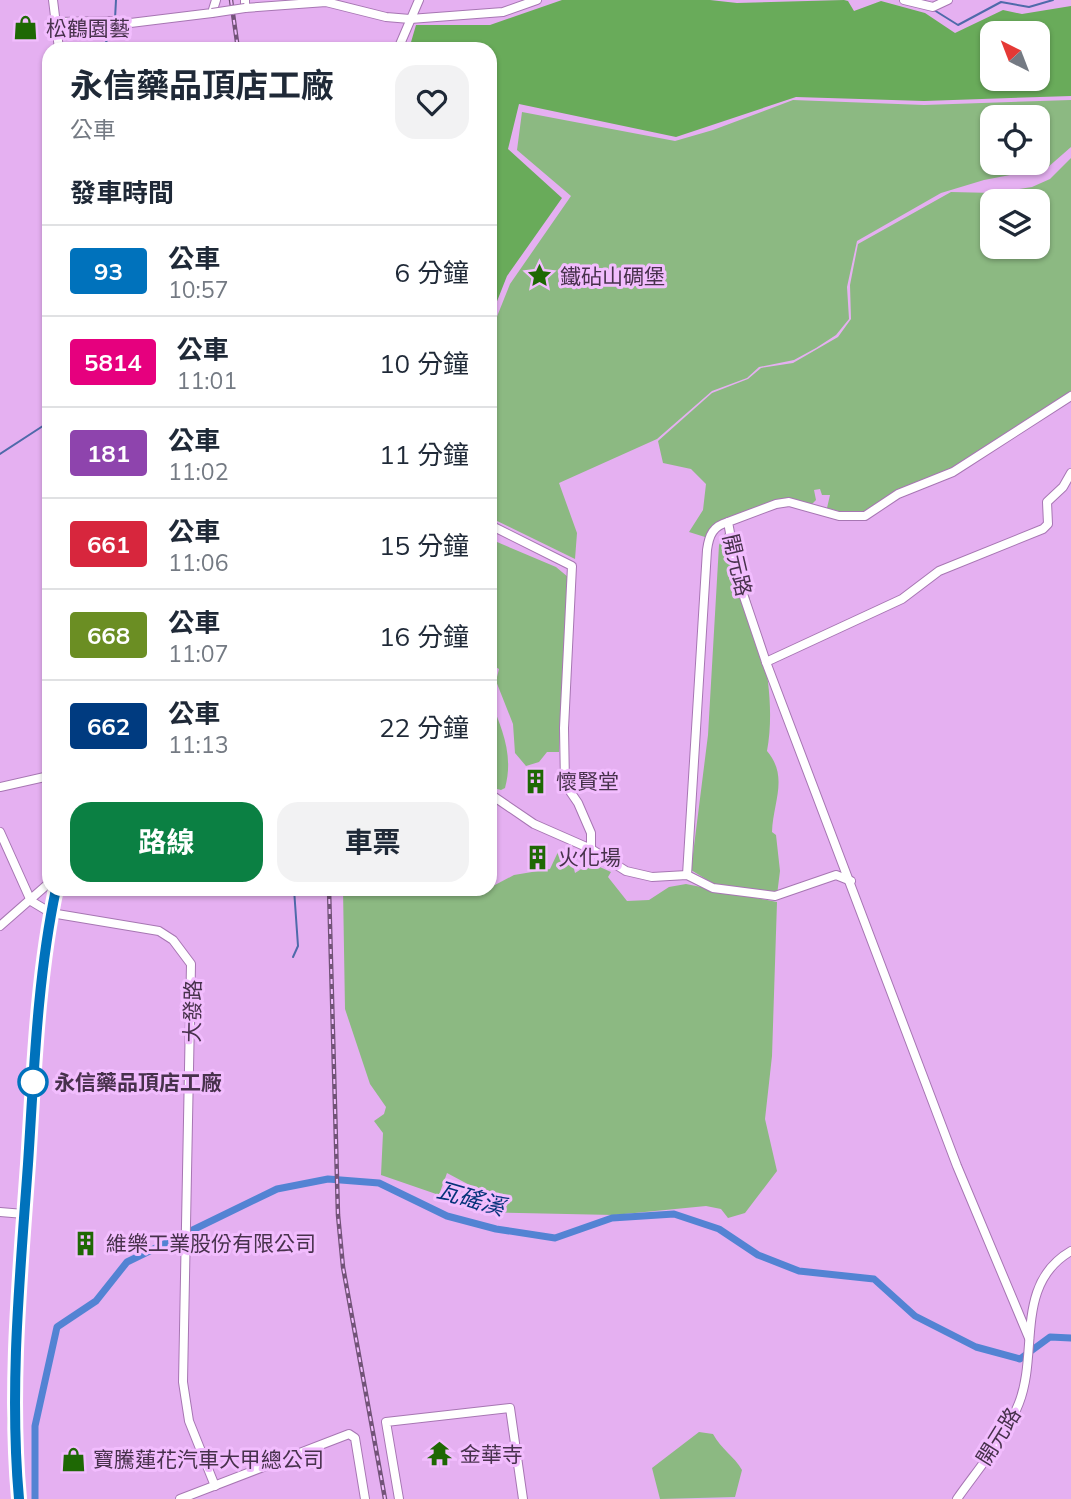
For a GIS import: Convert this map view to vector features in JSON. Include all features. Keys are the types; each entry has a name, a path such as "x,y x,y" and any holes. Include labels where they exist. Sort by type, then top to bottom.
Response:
{"street":[{"path":"53,0 58,42"},
{"path":"212,13 216,0"},
{"path":"401,42 419,0"},
{"path":"56,27 212,13 245,4 326,1 386,17 410,19 503,12 537,0"},
{"path":"904,0 929,7 948,0"},
{"name":"開元路","path":"957,1499 1012,1418 1028,1369 1029,1343 957,1166 852,883 766,662 739,582 728,522 776,503 789,502 839,516 865,516 898,494 953,471 1071,396"},
{"path":"766,662 902,599 939,571 1044,529 1048,524 1047,502 1063,487 1071,473"},
{"path":"687,875 707,550 709,537 718,525 728,522"},
{"path":"497,529 572,566 564,728 565,784 578,803 590,833 591,849"},
{"path":"0,787 42,778"},
{"path":"497,799 534,824 591,849 625,871 652,877 687,875 713,888 775,896 836,875 845,876 852,883"},
{"path":"0,832 31,901 51,913"},
{"path":"0,926 42,890"},
{"path":"19,1499 12,1418 24,1214 40,1005 55,896"},
{"name":"大發路","path":"51,913 159,931 173,940 191,964 183,1382 189,1421 215,1486"},
{"path":"0,1212 24,1214"},
{"path":"1029,1343 1031,1311 1042,1280 1071,1251"},
{"path":"1014,1305 1031,1311"},
{"path":"399,1499 386,1422 510,1408 523,1499"},
{"path":"180,1499 309,1451 341,1435 355,1438 365,1499"}],"green space":[{"path":"562,0 710,0 737,3 844,0 848,1 854,11 881,1 925,13 955,33 980,21 980,91 1050,91 1050,21 980,21 1003,10 1022,14 1071,6 1071,96 924,101 796,97 676,137 519,104 508,149 562,198 507,276 497,301 497,42 411,42 416,25 490,25"},
{"path":"793,100 924,105 1071,100 1071,147 1050,165 1050,105 980,105 980,175 1010,175 941,193 857,241 847,287 849,319 836,335 794,360 759,367 747,378 712,391 657,439 559,483 577,533 575,559 497,521 497,316 510,284 571,196 517,150 522,112 675,141"},
{"path":"1071,158 1071,399 963,470 910,490 868,511 853,513 827,508 830,495 822,495 820,489 814,490 816,500 811,505 790,501 726,525 713,534 702,604 705,537 689,532 703,510 706,484 691,469 663,463 658,441 712,393 748,379 761,368 793,363 838,337 851,319 850,285 858,244 951,192 980,193 980,259 1050,259 1050,189 1019,189 1050,179"},
{"path":"731,532 754,613 766,669 770,724 767,751 774,761 779,780 772,832 776,835 780,871 777,895 717,886 691,870 708,735 719,545 725,533"},
{"path":"497,542 556,567 568,577 559,752 547,752 539,762 526,766 515,753 513,724 497,684"},
{"path":"497,718 508,764 505,788 497,789"},
{"path":"558,852 571,857 575,873 583,868 584,860 611,872 608,877 627,901 649,900 669,887 686,884 777,902 772,1056 765,1119 777,1171 745,1213 728,1218 721,1209 706,1206 614,1215 480,1212 477,1189 447,1173 439,1195 381,1175 383,1133 374,1121 384,1114 386,1107 370,1084 345,1009 343,896 497,896 497,884 514,875 550,869"},
{"path":"699,1432 713,1434 742,1470 735,1497 660,1499 652,1468"}],"waterway":[{"path":"115,19 116,0"},
{"path":"934,10 958,25 1001,2 1029,7 1053,0"},
{"path":"106,42 111,31"},
{"path":"0,454 42,427"},
{"path":"293,957 298,946 294,896"},
{"name":"瓦磘溪","path":"35,1499 35,1426 57,1327 96,1301 127,1262 277,1189 328,1179 379,1183 447,1216 496,1229 555,1238 612,1218 674,1214 719,1229 758,1255 799,1271 874,1279 915,1316 976,1347 1020,1359 1050,1337 1071,1338"}],"railway":[{"path":"231,0 237,42"},
{"path":"329,896 338,1215 343,1267 385,1499"}],"bus line":[{"name":"93","path":"19,1499 12,1418 13,1384 40,1005 55,896"}],"place":[{"name":"松鶴園藝","path":"26,28"},
{"name":"鐵砧山碉堡","path":"540,276"},
{"name":"懷賢堂","path":"536,781"},
{"name":"火化場","path":"538,857"},
{"name":"永信藥品頂店工廠","path":"33,1082"},
{"name":"維樂工業股份有限公司","path":"86,1243"},
{"name":"金華寺","path":"440,1454"},
{"name":"寶騰蓮花汽車大甲總公司","path":"73,1459"}]}
